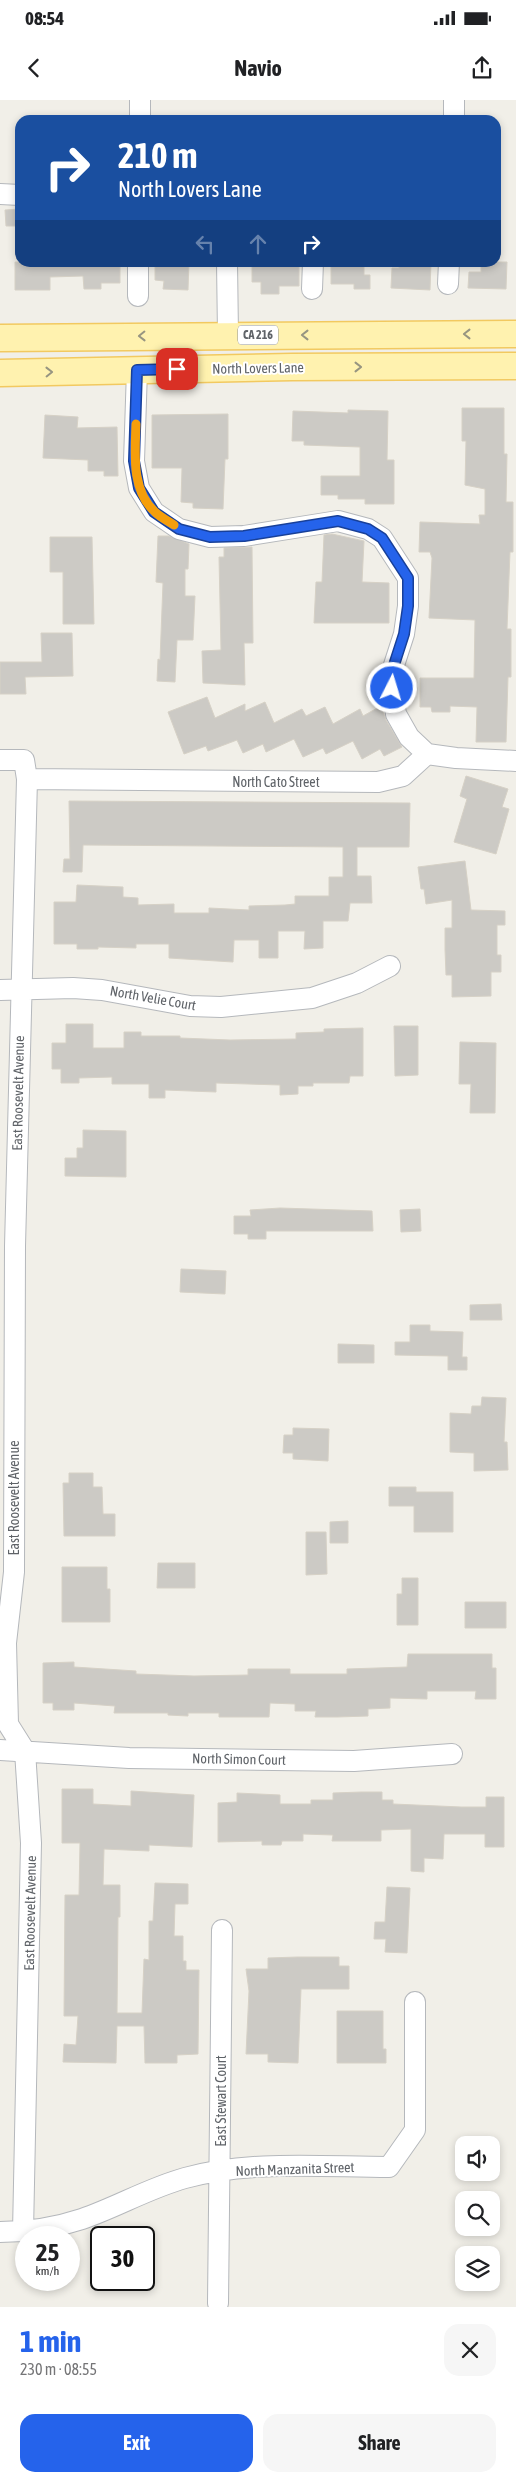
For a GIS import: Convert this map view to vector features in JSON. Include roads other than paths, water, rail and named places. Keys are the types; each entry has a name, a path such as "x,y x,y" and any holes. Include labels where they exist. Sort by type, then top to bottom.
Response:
{"main road":[{"name":"CA 216","path":"0,338 516,334"},
{"name":"North Lovers Lane","path":"0,372 516,366"}],"street":[{"path":"140,100 140,115"},
{"path":"454,100 454,115"},
{"path":"0,194 15,194"},
{"path":"138,267 138,296"},
{"path":"227,267 228,335"},
{"path":"312,267 312,289"},
{"path":"448,284 449,267"},
{"path":"137,370 134,461 139,488 154,512 179,529 210,537 244,536 338,521 368,529 382,538 408,578 407,615 404,634 394,665 392,688 396,714 409,737 427,754 456,758 516,761"},
{"name":"North Cato Street","path":"26,780 378,782 403,776 427,754"},
{"name":"East Roosevelt Avenue","path":"0,760 24,760 26,780 10,990 8,1246 14,1572 6,1652 8,1724 25,1751 32,1843 23,2226"},
{"name":"North Velie Court","path":"10,990 73,988 102,990 190,1006 221,1007 312,998 357,983 390,966"},
{"name":"North Simon Court","path":"0,1750 129,1758 354,1762 452,1754"},
{"name":"East Stewart Court","path":"218,2303 222,1930"},
{"name":"North Manzanita Street","path":"56,2226 82,2219 185,2178 253,2168 389,2167 415,2130 415,2002"},
{"name":"North Manzanita Street","path":"0,2232 15,2232"}]}
